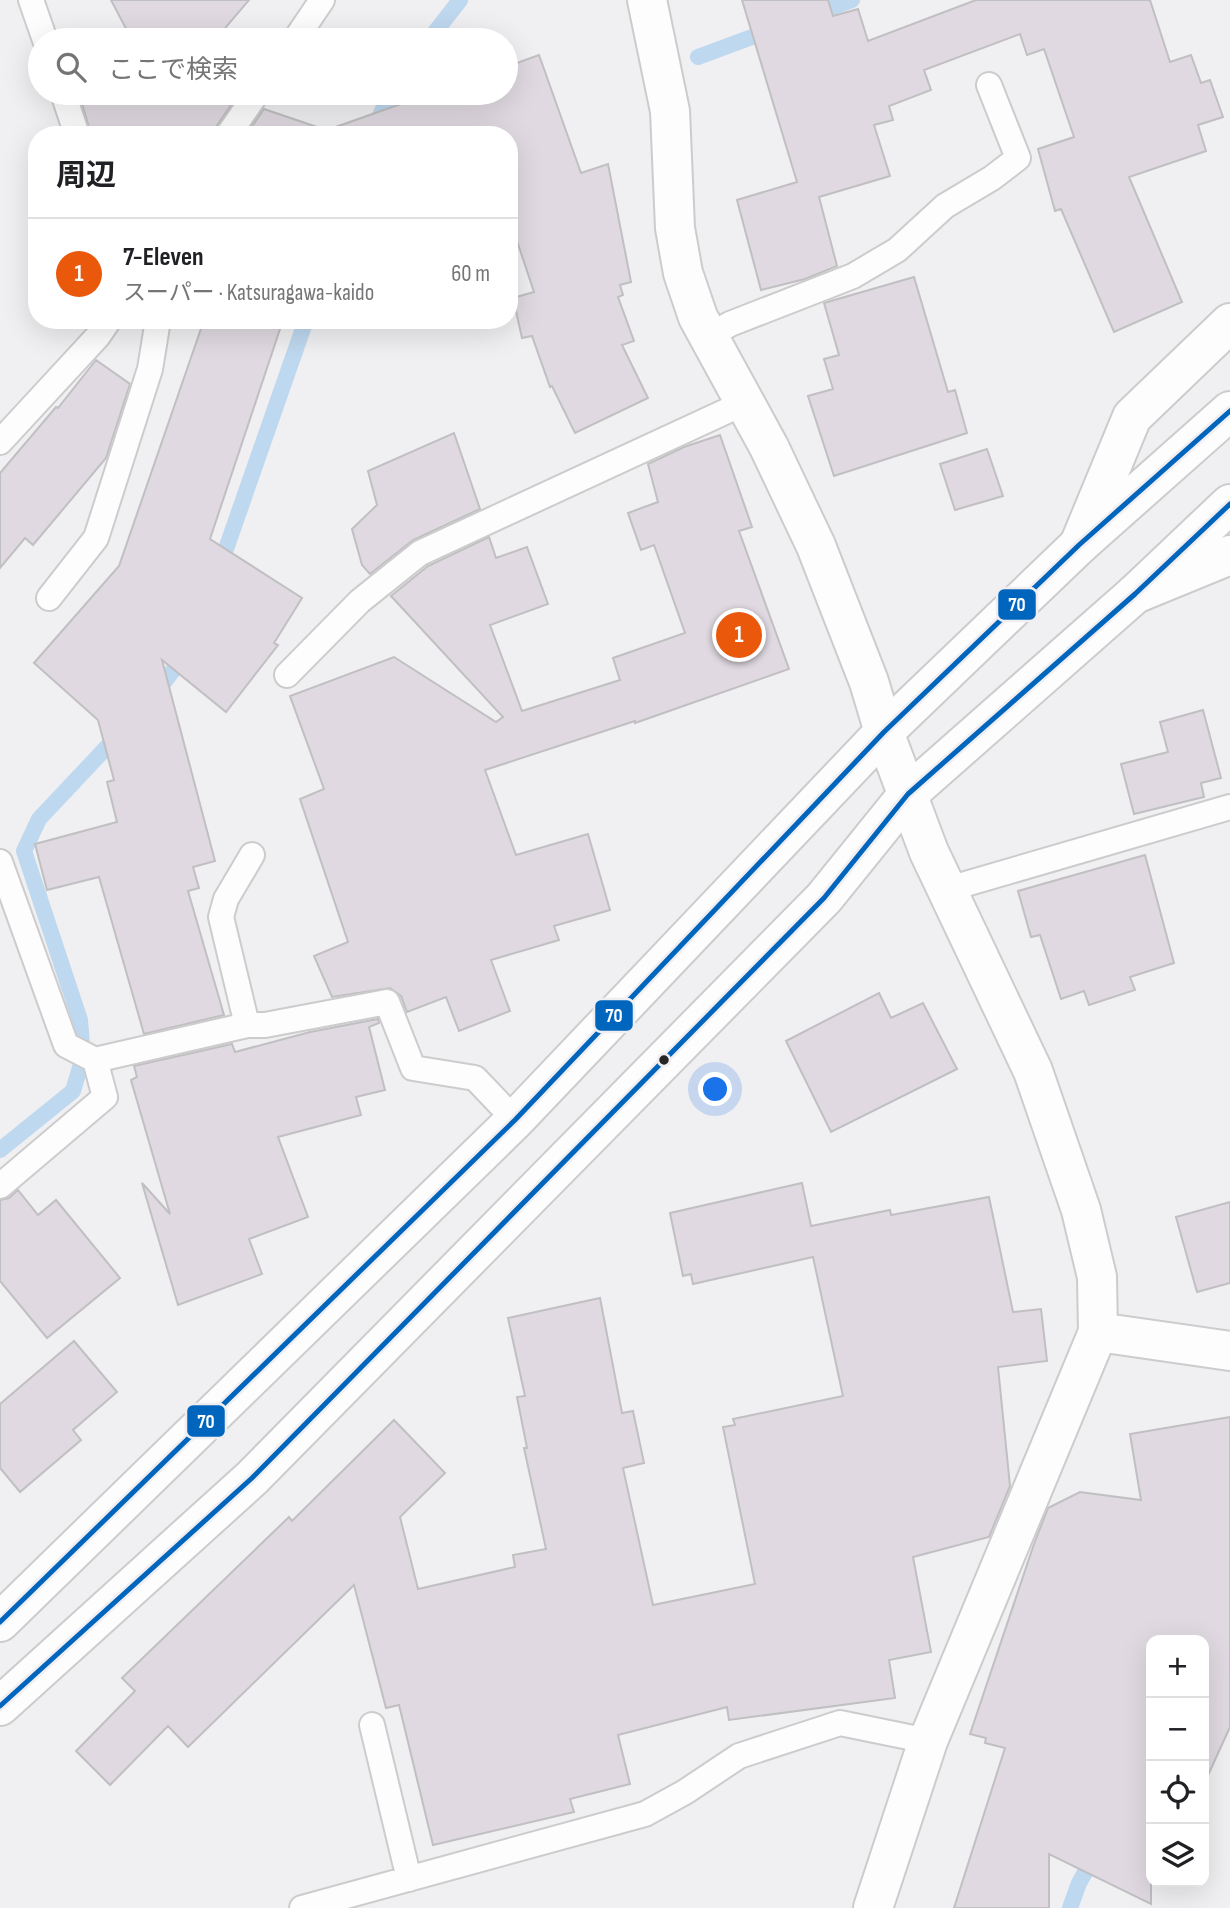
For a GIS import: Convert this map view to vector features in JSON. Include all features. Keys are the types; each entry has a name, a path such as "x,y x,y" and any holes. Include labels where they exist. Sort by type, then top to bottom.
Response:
{"street":[{"path":"647,0 670,111 675,228 683,273 698,317 769,447 816,546 945,890 1033,1071 1081,1210 1097,1277 1098,1332 928,1741 873,1908"},
{"path":"1079,545 1132,417 1230,323"},
{"path":"0,1622 515,1120 884,732 1079,545 1230,411"},
{"path":"0,1706 262,1469 824,898 908,794 1135,594 1230,503"},
{"path":"1135,594 1230,555"},
{"path":"1098,1332 1230,1351"}],"lane":[{"path":"31,0 41,28"},
{"path":"303,28 322,0"},
{"path":"709,336 730,324 853,276 897,250 945,206 992,178 1018,158 989,85"},
{"path":"67,105 74,126"},
{"path":"234,126 249,105"},
{"path":"0,442 103,329"},
{"path":"49,598 96,538 150,369 157,329"},
{"path":"287,675 360,601 420,554 744,403"},
{"path":"945,890 1230,807"},
{"path":"247,1025 221,917 226,899 252,855"},
{"path":"0,862 66,1045 94,1060 247,1025 265,1025 387,1002 413,1068 475,1078 515,1120"},
{"path":"0,1186 105,1097 94,1060"},
{"path":"302,1908 645,1814 739,1756 840,1723 928,1741"},
{"path":"372,1725 409,1879"}],"building":[{"path":"111,0 249,0 225,28 126,28"},
{"path":"742,0 828,0 833,16 858,9 868,41 976,0 1150,0 1170,62 1191,55 1201,83 1210,80 1223,117 1198,125 1206,151 1129,177 1182,302 1114,332 1061,209 1055,211 1038,149 1074,137 1044,49 1027,55 1020,34 924,70 931,90 889,106 893,120 874,125 890,176 819,197 837,266 805,279 761,290 737,200 797,182"},
{"path":"539,55 581,173 608,164 631,282 620,285 623,295 618,297 634,341 622,345 648,398 575,433 552,386 550,387 532,336 522,338 518,320 518,297 534,292 518,244 518,126 338,126 398,105 518,105 518,63"},
{"path":"82,105 231,105 217,126 88,126"},
{"path":"264,109 314,126 252,126"},
{"path":"914,277 948,392 955,390 967,433 834,476 808,396 833,389 824,359 839,355 824,303"},
{"path":"201,329 280,329 210,539 302,598 274,643 278,645 226,712 162,660 215,861 193,867 199,888 188,891 224,1015 144,1034 99,877 47,890 35,844 117,822 107,782 114,780 98,720 34,663 119,566"},
{"path":"96,360 130,384 106,458 33,545 25,538 0,568 0,473 56,407 58,408"},
{"path":"454,433 480,509 413,540 370,574 362,565 352,529 377,505 368,471"},
{"path":"720,435 752,527 739,531 789,669 635,723 485,770 516,855 588,834 610,910 554,926 559,940 491,960 510,1011 459,1031 446,997 407,1012 401,996 390,988 332,997 314,956 348,942 300,799 324,789 290,696 394,657 496,722 503,717 391,596 428,566 489,537 496,558 527,547 548,604 490,625 522,711 620,680 613,658 685,633 654,545 641,550 628,513 658,502 648,464 684,447"},
{"path":"987,449 1003,496 955,510 940,464"},
{"path":"1203,710 1221,778 1201,783 1204,797 1134,814 1121,764 1168,752 1160,722"},
{"path":"1145,855 1174,963 1130,977 1135,990 1089,1005 1084,991 1061,999 1040,935 1031,937 1018,891"},
{"path":"879,993 891,1018 923,1003 957,1069 831,1132 786,1041"},
{"path":"378,1019 379,1023 369,1027 385,1090 356,1097 361,1115 278,1137 308,1217 249,1239 262,1274 178,1305 142,1183 170,1214 131,1080 137,1077 134,1066 232,1044 235,1052 310,1032"},
{"path":"802,1183 811,1226 890,1210 891,1215 989,1197 1013,1312 1041,1309 1047,1361 998,1367 1010,1486 989,1537 913,1557 931,1652 889,1660 895,1698 729,1720 727,1707 618,1735 630,1784 570,1799 574,1812 433,1845 399,1705 386,1708 354,1585 188,1747 168,1726 110,1785 76,1751 135,1691 122,1678 289,1517 292,1521 394,1420 445,1473 400,1517 418,1589 515,1567 513,1555 546,1549 524,1448 527,1448 517,1397 525,1396 508,1318 600,1298 622,1413 633,1411 644,1463 623,1468 653,1605 755,1584 723,1427 735,1425 733,1419 843,1396 813,1257 693,1284 691,1274 683,1276 670,1213"},
{"path":"18,1190 38,1215 56,1200 120,1278 47,1338 0,1281 0,1200 9,1198"},
{"path":"1230,1202 1230,1283 1197,1292 1176,1217"},
{"path":"74,1341 117,1392 73,1430 81,1440 20,1492 0,1468 0,1404"},
{"path":"1230,1417 1230,1727 1209,1773 1209,1635 1146,1635 1146,1887 1151,1887 1151,1904 1049,1854 1049,1908 954,1908 1005,1748 985,1743 986,1738 970,1734 1034,1544 1048,1508 1080,1492 1141,1500 1130,1434"}],"waterway":[{"path":"438,28 460,0"},
{"path":"811,15 852,0"},
{"path":"698,57 771,30"},
{"path":"375,126 385,105"},
{"path":"219,569 303,329"},
{"path":"154,695 185,655"},
{"path":"0,1150 73,1091 83,1057 80,1020 24,851 39,819 120,733"},
{"path":"1070,1908 1079,1883 1096,1853"}],"transit line":[{"name":"70","path":"0,1622 515,1120 884,732 1079,545 1230,411"},
{"name":"70","path":"0,1706 252,1478 824,898 908,794 1135,594 1230,504"}],"place":[{"name":"7-Eleven","path":"739,635"}]}
